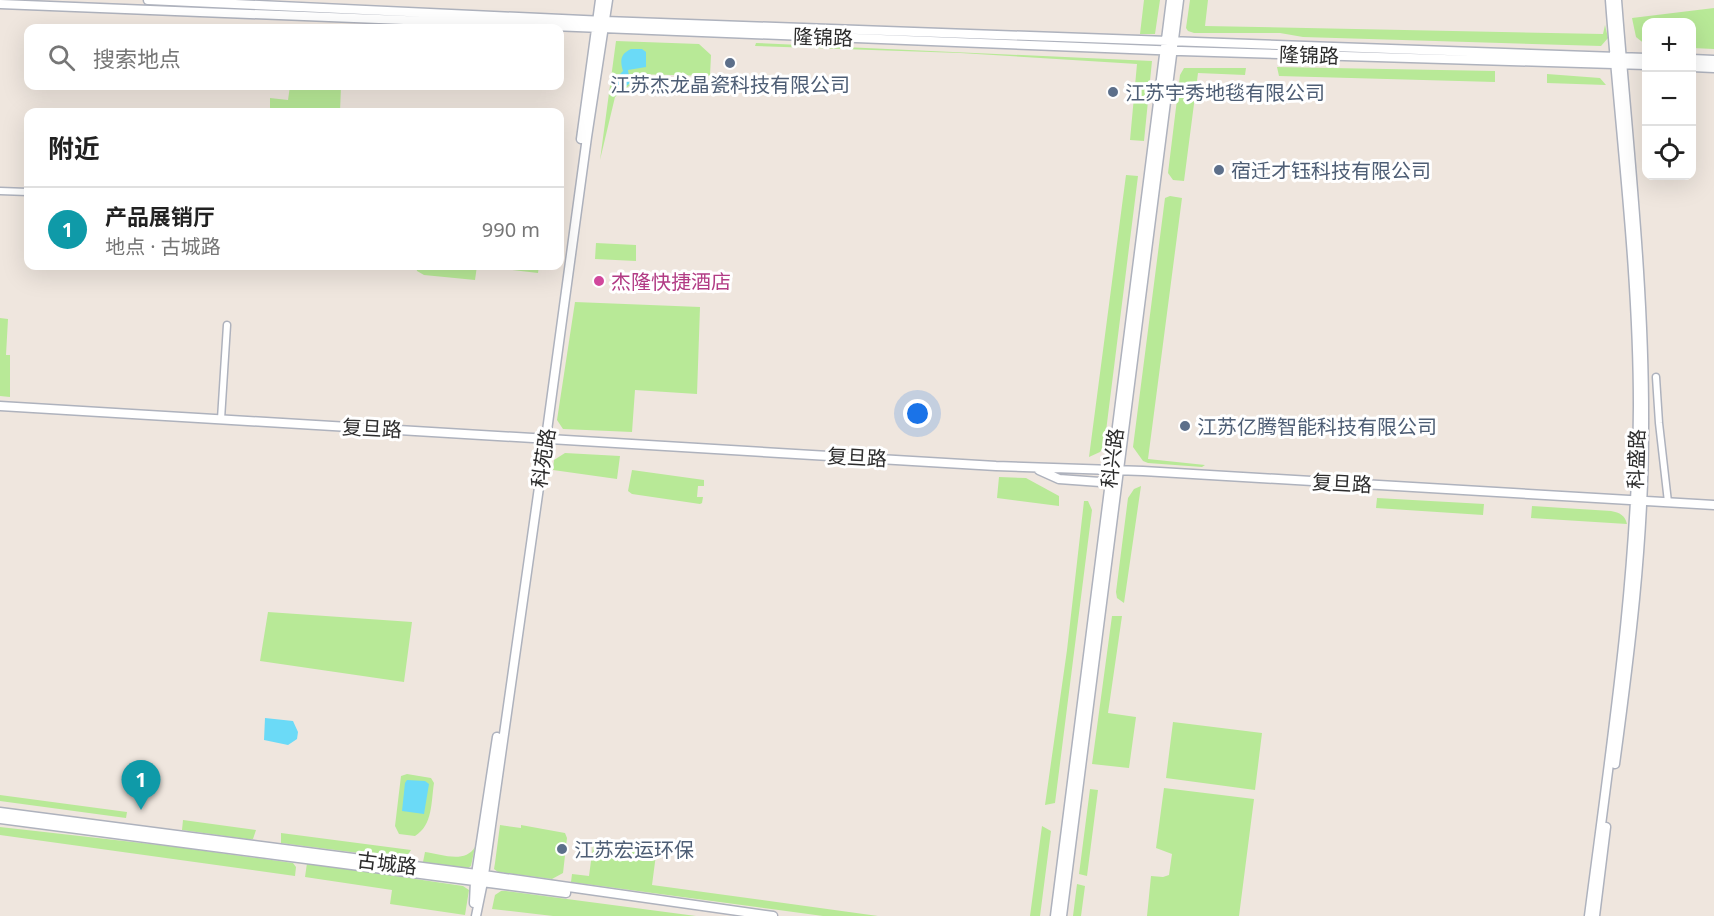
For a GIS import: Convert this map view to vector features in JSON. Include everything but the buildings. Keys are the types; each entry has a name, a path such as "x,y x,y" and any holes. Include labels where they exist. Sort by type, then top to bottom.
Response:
{"main road":[{"name":"隆锦路","path":"148,0 600,25"},
{"name":"科苑路","path":"475,916 544,438 600,25 600,0"},
{"name":"科苑路","path":"600,25 608,0"},
{"name":"科兴路","path":"1055,916 1169,46 1171,0"},
{"name":"科兴路","path":"1169,46 1179,0"},
{"name":"科盛路","path":"1610,0 1618,61"},
{"name":"科盛路","path":"1595,916 1631,639 1638,501 1638,394 1634,295 1618,61 1617,0"},
{"name":"隆锦路","path":"0,4 1618,61 1642,64"},
{"name":"隆锦路","path":"1618,61 1642,59"},
{"path":"1696,59 1714,60"},
{"path":"1696,67 1714,68"},
{"name":"复旦路","path":"0,406 1714,505"},
{"path":"1033,467 1059,479 1113,483"},
{"name":"科兴路","path":"1062,916 1113,483"},
{"name":"科盛路","path":"1589,916 1620,676 1638,501"},
{"name":"古城路","path":"0,812 480,878 735,916"},
{"name":"古城路","path":"0,819 773,916"}],"street":[{"path":"0,191 24,192"},
{"path":"221,419 226,325"},
{"path":"1656,377 1668,502"}],"green space":[{"path":"1144,0 1160,0 1155,34 1140,34"},
{"path":"1190,0 1208,0 1205,26 1603,34 1605,25 1608,38 1601,46 1303,37 1280,33 1194,33 1186,28"},
{"path":"1714,8 1714,49 1696,48 1696,18 1642,18 1642,42 1636,37 1632,18"},
{"path":"616,41 699,44 711,55 710,76 634,74 634,82 615,97 600,160"},
{"path":"756,43 1152,61 1144,141 1130,140 1137,64 960,53 755,46"},
{"path":"1277,67 1495,71 1495,82 1279,76"},
{"path":"1184,68 1246,68 1245,75 1198,73 1184,181 1173,180 1168,173 1180,75"},
{"path":"1547,74 1600,78 1606,85 1547,83"},
{"path":"289,90 341,90 340,108 270,108 270,98 288,100"},
{"path":"1126,175 1138,176 1104,447 1100,452 1089,457"},
{"path":"1170,196 1182,198 1148,459 1205,465 1202,467 1148,463 1143,461 1133,447 1165,198"},
{"path":"596,243 636,245 636,261 595,259"},
{"path":"476,270 475,280 424,275 417,271"},
{"path":"512,270 538,270 538,273"},
{"path":"575,302 700,307 697,394 635,390 632,432 563,429 557,420"},
{"path":"0,318 8,319 6,355 10,355 10,397 0,396"},
{"path":"565,453 620,456 617,479 553,470 554,460"},
{"path":"632,470 704,480 704,486 698,486 697,497 703,497 702,503 632,494 628,491"},
{"path":"999,477 1026,478 1059,496 1059,506 997,498"},
{"path":"1141,486 1124,603 1117,598 1116,592 1128,498 1134,489"},
{"path":"1377,498 1484,504 1483,515 1376,508"},
{"path":"1084,501 1088,501 1092,510 1055,803 1045,805 1067,650"},
{"path":"1532,506 1611,511 1622,515 1627,524 1531,518"},
{"path":"268,612 412,622 404,682 260,661"},
{"path":"1112,616 1122,616 1108,713 1136,717 1129,768 1092,764"},
{"path":"1173,722 1262,733 1255,790 1166,778"},
{"path":"407,774 431,778 434,783 428,819 425,826 415,836 399,834 395,826 401,776"},
{"path":"1164,788 1254,799 1239,916 1147,916 1151,876 1169,875 1172,854 1156,848"},
{"path":"1090,789 1098,790 1087,876 1079,874"},
{"path":"0,795 127,812 126,818 0,801"},
{"path":"183,820 256,830 253,839 247,839 182,830"},
{"path":"500,825 521,828 521,825 565,833 567,838 563,873 552,879 498,872 494,869"},
{"path":"1042,826 1051,831 1040,916 1030,916"},
{"path":"0,827 293,863 296,867 295,876 0,835"},
{"path":"281,833 411,850 405,859 281,843"},
{"path":"600,840 657,847 652,885 878,916 823,916 571,882 572,874 589,876 593,846"},
{"path":"475,847 471,866 468,868 423,862 425,852 459,857 471,852"},
{"path":"307,863 463,886 469,890 465,915 390,904 392,890 305,877"},
{"path":"1077,884 1085,886 1081,916 1073,916"},
{"path":"501,891 696,916 553,916 492,909 495,895"}],"water":[{"path":"631,49 642,49 646,52 646,67 628,70 630,83 625,87 617,87 617,77 623,71 622,58"},
{"path":"265,718 293,721 298,732 297,739 288,745 264,740"},
{"path":"407,780 425,781 429,784 424,814 402,811"}],"place":[{"name":"江苏杰龙晶瓷科技有限公司","path":"730,63"},
{"name":"江苏宇秀地毯有限公司","path":"1113,92"},
{"name":"宿迁才钰科技有限公司","path":"1219,170"},
{"name":"杰隆快捷酒店","path":"599,281"},
{"name":"江苏亿腾智能科技有限公司","path":"1185,426"},
{"name":"产品展销厅","path":"141,810"},
{"name":"江苏宏运环保","path":"562,849"}]}
